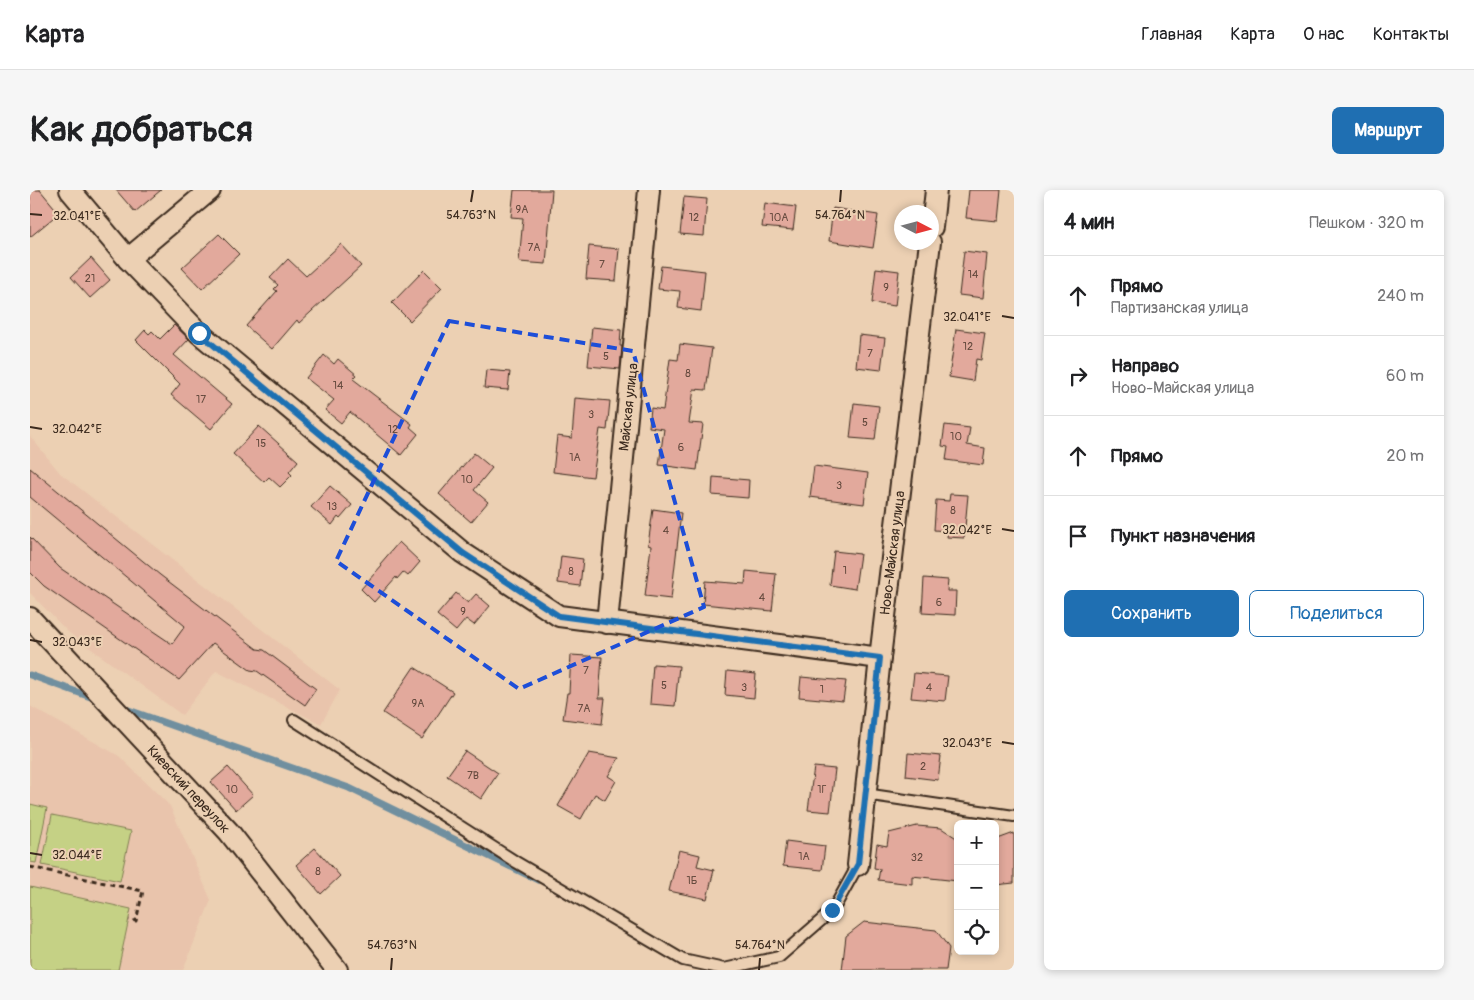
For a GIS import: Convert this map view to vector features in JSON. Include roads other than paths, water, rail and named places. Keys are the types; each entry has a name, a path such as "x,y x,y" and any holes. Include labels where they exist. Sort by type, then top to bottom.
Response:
{"street":[{"path":"70,190 128,259 199,333 463,553 559,616 880,658"},
{"path":"128,259 210,190"},
{"name":"Майская улица","path":"607,623 649,190"},
{"path":"934,205 936,190"},
{"name":"Ново-Майская улица","path":"858,864 880,658 929,250"},
{"name":"Киевский переулок","path":"30,618 229,832 337,970"}],"lane":[{"path":"294,720 516,862 683,960 724,970 779,957 832,910 858,864"},
{"path":"865,794 1014,816"}],"waterway":[{"path":"30,675 96,699"},
{"path":"123,708 349,788 538,880"}]}
